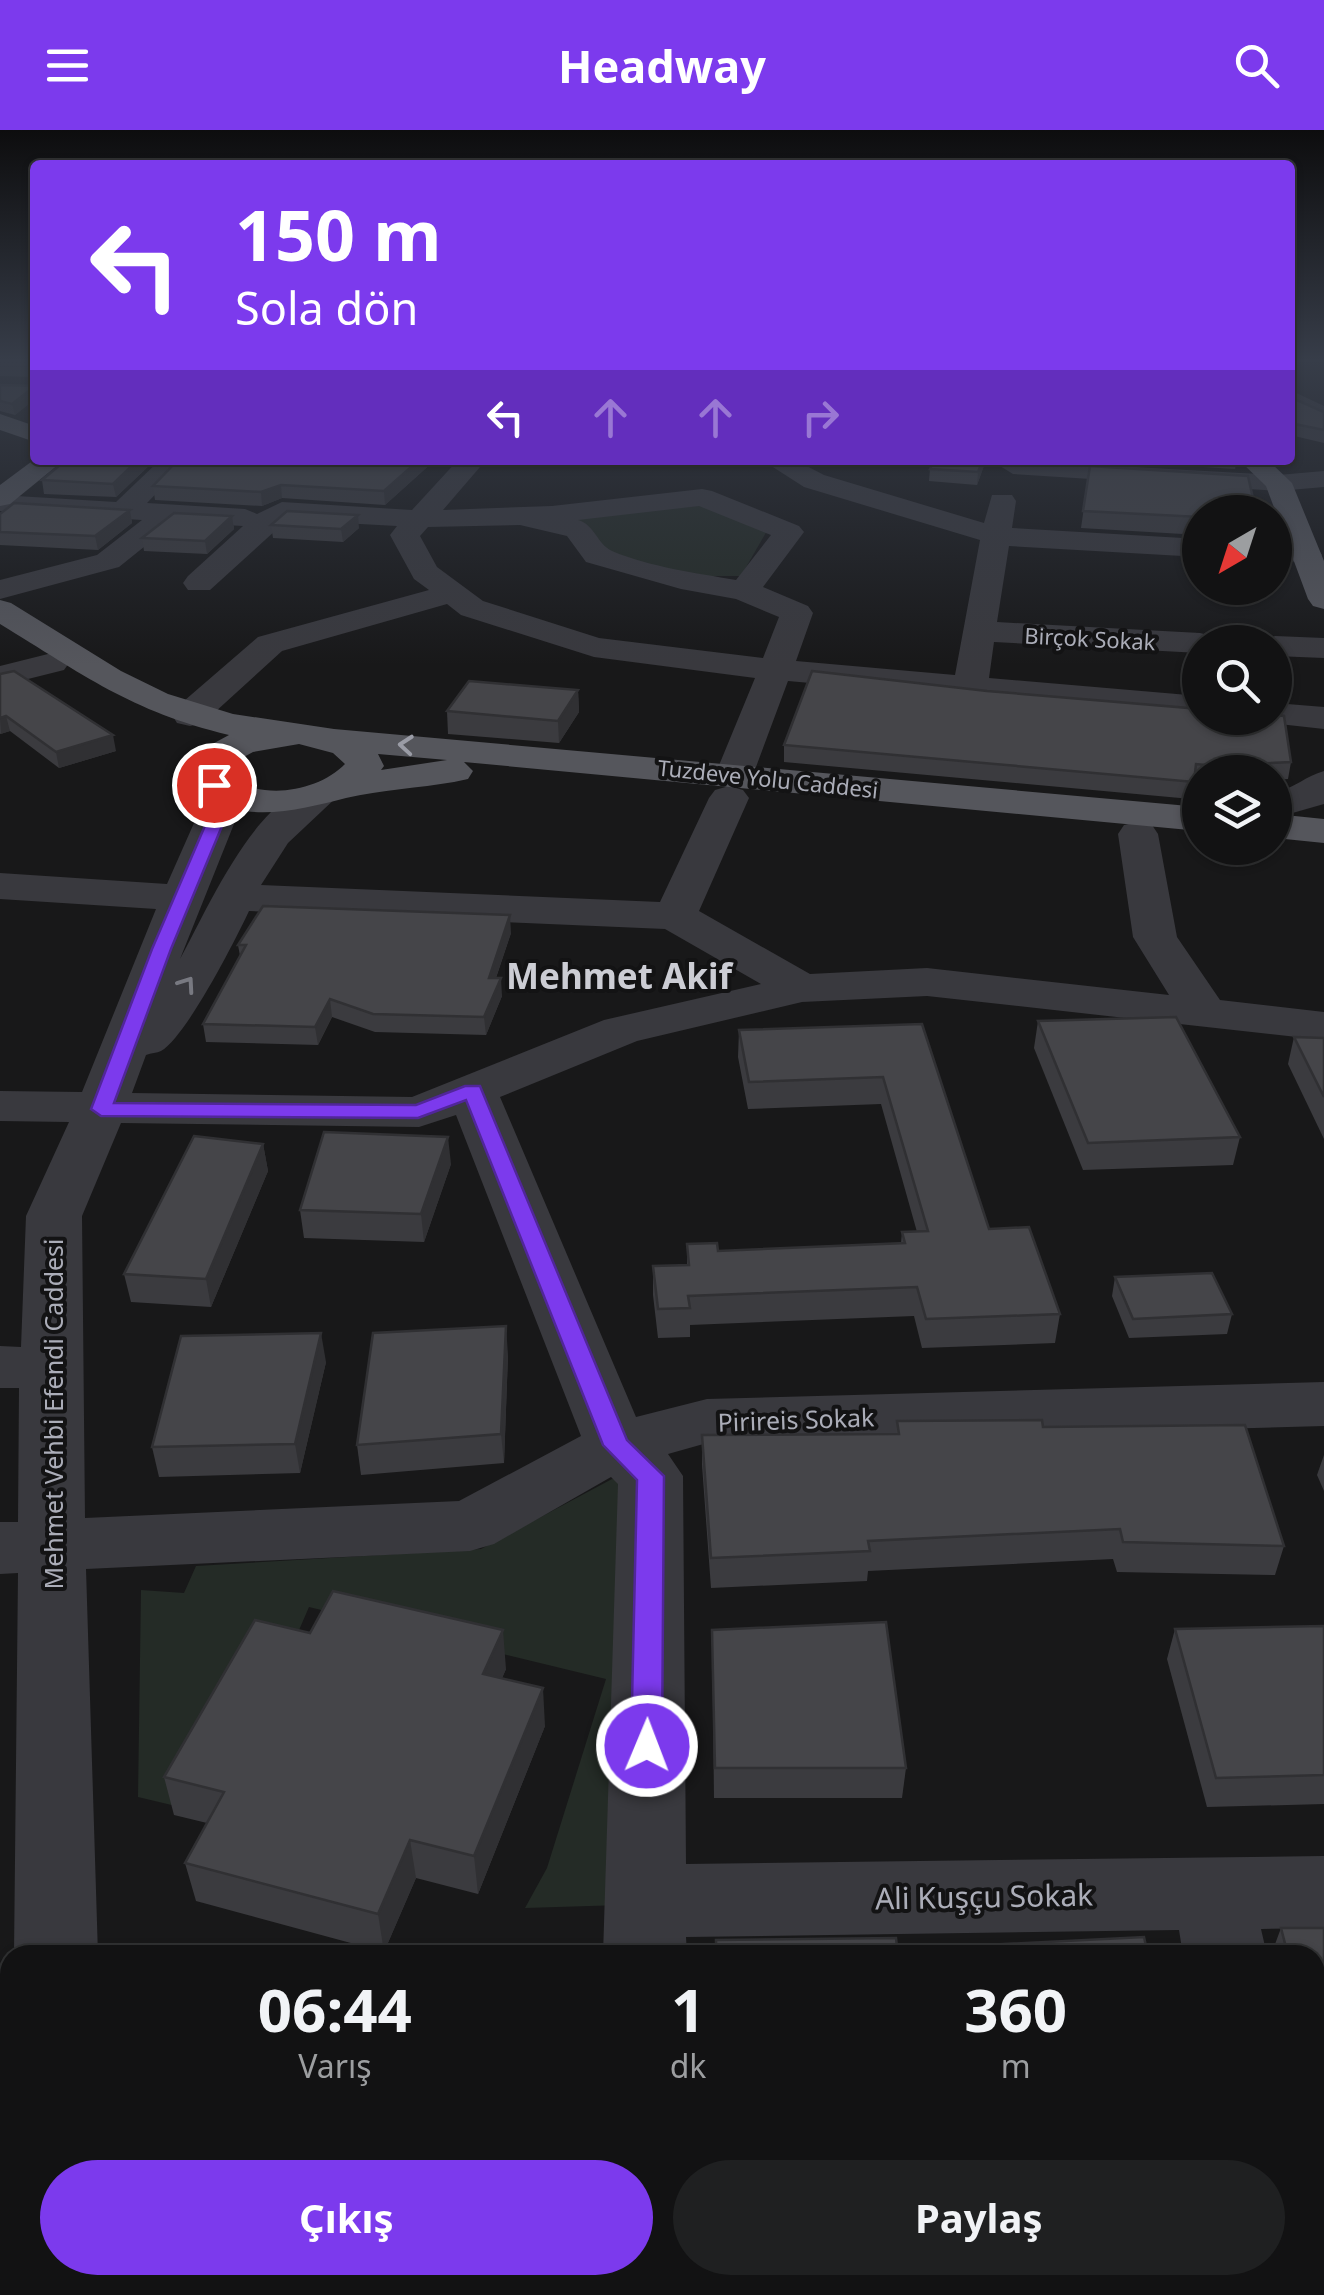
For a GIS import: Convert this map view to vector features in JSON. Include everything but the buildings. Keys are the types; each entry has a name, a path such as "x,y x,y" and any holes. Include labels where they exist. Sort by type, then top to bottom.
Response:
{"main road":[{"path":"0,480 20,463"},
{"path":"0,501 45,465"},
{"path":"1286,465 1308,555 1324,600"},
{"path":"1290,465 1320,473 1324,508"},
{"path":"0,610 142,696 190,715 291,734"},
{"path":"0,633 52,663 211,776 229,749 291,734"},
{"name":"Tuzdeve Yolu Caddesi","path":"291,734 731,787"},
{"path":"331,791 365,766 363,755 337,739"},
{"name":"Tuzdeve Yolu Caddesi","path":"211,776 224,792 258,800 464,770 731,787 1181,824"},
{"path":"1292,828 1324,831"},
{"path":"1292,848 1324,851"}],"street":[{"path":"123,511 170,465"},
{"path":"473,465 406,534 425,572 472,608 594,647 1182,705"},
{"path":"784,465 814,481 996,536 1182,547"},
{"path":"970,686 1005,483 1013,465"},
{"path":"199,583 268,519 282,511 419,519 514,516 702,497 789,532 744,591"},
{"path":"0,501 268,519"},
{"path":"0,590 108,561 170,514"},
{"path":"514,516 577,529 597,556 681,580 744,591 797,613 731,787 675,916"},
{"path":"39,551 118,553"},
{"path":"1292,554 1308,555"},
{"path":"190,715 270,644 453,594"},
{"name":"Birçok Sokak","path":"980,631 1182,642"},
{"path":"1292,647 1324,648"},
{"path":"0,676 52,663"},
{"path":"1292,715 1324,718"},
{"name":"Mehmet Vehbi Efendi Caddesi","path":"55,1945 26,1547 25,1367 54,1216 105,1100 161,949 209,898 218,814 211,776"},
{"path":"1292,801 1312,795 1324,783"},
{"path":"209,898 295,812 331,791"},
{"path":"1181,824 1155,937 1204,1012"},
{"path":"0,886 675,916 802,988"},
{"path":"0,1106 105,1100 418,1112 622,1030 802,988 928,982 1324,1026"},
{"path":"472,1090 616,1445 651,1476 645,1928"},
{"name":"Pirireis Sokak","path":"26,1547 470,1526 616,1445 707,1421 1324,1404"},
{"name":"Ali Kuşçu Sokak","path":"645,1928 1218,1924 1324,1892"}],"shaded area":[{"path":"699,503 768,529 741,576 677,576 604,552 561,517"},
{"path":"612,1479 631,1483 622,1905 525,1908 547,1868 606,1679 309,1607 280,1674 201,1812 138,1797 141,1590 184,1593 196,1566 481,1549"}],"district":[{"name":"Mehmet Akif","path":"619,975"}],"route":[{"path":"214,785 218,814 186,898 161,949 101,1109 418,1112 472,1090 616,1445 651,1476 647,1746"}]}
